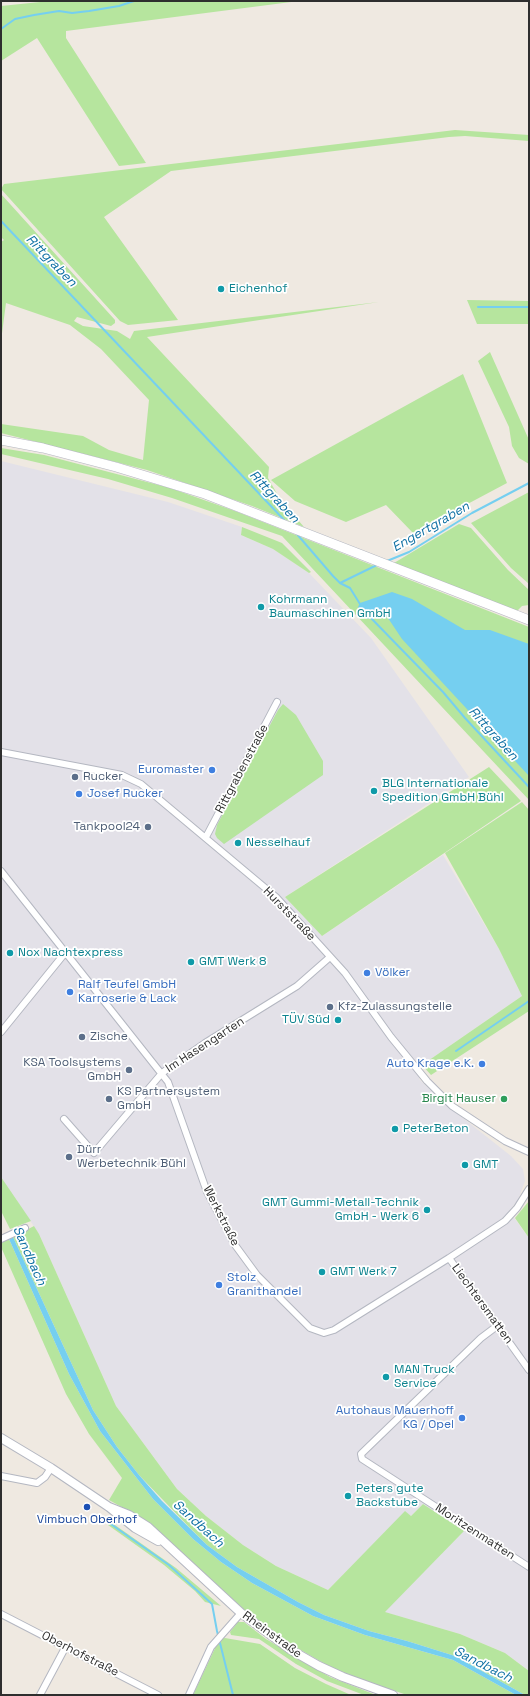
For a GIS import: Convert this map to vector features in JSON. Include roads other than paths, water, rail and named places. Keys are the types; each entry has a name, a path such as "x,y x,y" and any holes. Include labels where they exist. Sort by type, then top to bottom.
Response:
{"main road":[{"path":"1,440 43,448 116,467 205,494 529,620"}],"street":[{"name":"Rittgrabenstraße","path":"206,837 277,702"},
{"name":"Hurststraße","path":"1,752 122,775 141,784 276,896 344,974 391,1037 433,1088 452,1106 474,1122 505,1141 529,1152"},
{"name":"Werkstraße","path":"1,872 162,1073 168,1082 207,1192 234,1245 257,1275 310,1328 324,1333 334,1330 449,1258 505,1221 517,1208 529,1189"},
{"path":"1,1032 65,953"},
{"name":"Im Hasengarten","path":"64,1120 94,1153 162,1073 205,1043 297,986 330,957"},
{"path":"2,1239 25,1228"},
{"name":"Liechtersmatten","path":"449,1258 529,1370"},
{"name":"Moritzenmatten","path":"497,1326 481,1338 361,1454 362,1459 529,1567"},
{"name":"Rheinstraße","path":"1,1438 51,1468 109,1507 135,1528 170,1546 241,1613 272,1637 319,1666 364,1686 392,1695"},
{"path":"1,1476 37,1483 45,1477 51,1468"},
{"path":"189,1695 211,1647 241,1613"},
{"name":"Oberhofstraße","path":"1,1614 158,1695"},
{"path":"40,1695 65,1648"}],"water":[{"path":"392,592 412,599 465,630 490,630 529,644 529,776 402,639 388,618 378,609 368,619 358,607 360,603"},
{"path":"13,1237 93,1410 117,1447 139,1475 162,1501 207,1545 237,1567 324,1615 369,1631 455,1656 525,1695 516,1695 453,1660 365,1635 313,1616 252,1583 221,1562 193,1539 153,1499 100,1431 69,1374 9,1239"}],"waterway":[{"path":"1,29 15,19 59,11 72,13 89,11 119,6 134,1"},
{"name":"Rittgraben","path":"1,221 286,522"},
{"path":"478,307 529,307"},
{"name":"Engertgraben","path":"387,561 409,552 472,513 529,483"},
{"name":"Rittgraben","path":"296,533 333,576 340,583 350,588 360,604"},
{"name":"Engertgraben","path":"340,583 379,564"},
{"name":"Rittgraben","path":"369,616 443,692 529,787"},
{"path":"456,1051 529,1001"},
{"path":"108,1522 169,1565 212,1604 233,1695"}],"place":[{"name":"Eichenhof","path":"221,289"},
{"name":"Kohrmann Baumaschinen GmbH","path":"261,607"},
{"name":"Euromaster","path":"212,770"},
{"name":"Rucker","path":"75,777"},
{"name":"BLG Internationale Spedition GmbH Bühl","path":"374,791"},
{"name":"Josef Rucker","path":"79,794"},
{"name":"Tankpool24","path":"148,827"},
{"name":"Nesselhauf","path":"238,843"},
{"name":"Nox Nachtexpress","path":"10,953"},
{"name":"GMT Werk 8","path":"191,962"},
{"name":"Völker","path":"367,973"},
{"name":"Ralf Teufel GmbH Karroserie & Lack","path":"70,992"},
{"name":"Kfz-Zulassungstelle","path":"330,1007"},
{"name":"TÜV Süd","path":"338,1020"},
{"name":"Zische","path":"82,1037"},
{"name":"Auto Krage e.K.","path":"482,1064"},
{"name":"KSA Toolsystems GmbH","path":"129,1070"},
{"name":"KS Partnersystem GmbH","path":"109,1099"},
{"name":"Birgit Hauser","path":"504,1099"},
{"name":"PeterBeton","path":"395,1129"},
{"name":"Dürr Werbetechnik Bühl","path":"69,1157"},
{"name":"GMT","path":"465,1165"},
{"name":"GMT Gummi-Metall-Technik GmbH - Werk 6","path":"427,1210"},
{"name":"GMT Werk 7","path":"322,1272"},
{"name":"Stolz Granithandel","path":"219,1285"},
{"name":"MAN Truck Service","path":"386,1377"},
{"name":"Autohaus Mauerhoff KG / Opel","path":"462,1418"},
{"name":"Peters gute Backstube","path":"348,1496"},
{"name":"Vimbuch Oberhof","path":"87,1507"}],"water label":[{"name":"Sandbach","path":"29,1256"},
{"name":"Sandbach","path":"198,1524"},
{"name":"Sandbach","path":"483,1665"}]}
